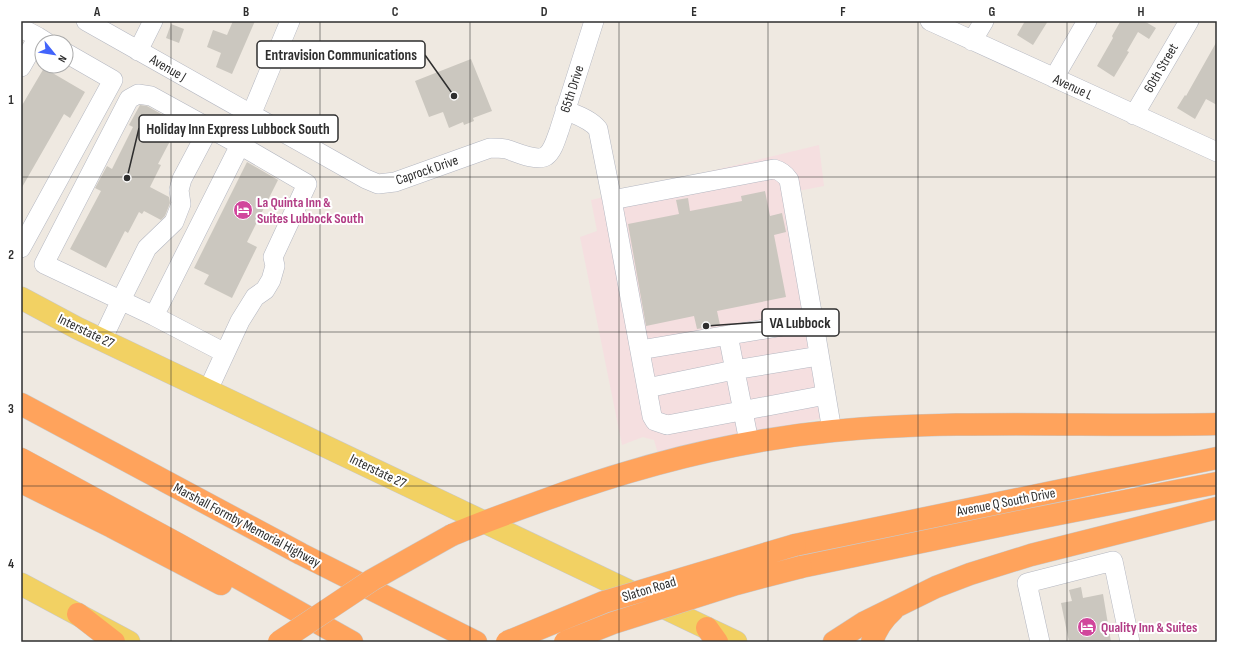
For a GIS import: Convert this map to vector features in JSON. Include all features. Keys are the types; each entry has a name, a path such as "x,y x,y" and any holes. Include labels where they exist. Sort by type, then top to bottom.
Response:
{"highway":[{"name":"Marshall Formby Memorial Highway","path":"21,404 301,554 476,642"},
{"path":"279,642 372,580 452,535 484,521 586,484 659,462 749,442 832,431 906,426 1217,424"},
{"name":"Avenue Q South Drive","path":"795,545 1217,458"},
{"path":"21,459 178,544 352,642"},
{"path":"21,482 112,527 207,578 347,642"},
{"name":"Avenue Q South Drive","path":"801,567 1022,521 1217,483"},
{"path":"834,642 865,622 896,606 963,576 1018,559 1217,508"},
{"name":"Slaton Road","path":"507,642 604,602 795,545"},
{"name":"Slaton Road","path":"565,642 613,623 736,584 801,567"},
{"path":"872,642 885,617 896,606"},
{"path":"78,614 114,642"}],"main road":[{"name":"Interstate 27","path":"21,298 102,340 484,521 712,635 736,642"},
{"path":"21,584 129,642"}],"street":[{"name":"Avenue J","path":"86,21 251,115"},
{"path":"138,51 153,21"},
{"path":"251,115 290,21"},
{"name":"65th Drive","path":"546,156 553,147 594,21"},
{"name":"Avenue L","path":"930,21 1134,115 1216,149"},
{"path":"972,41 984,21"},
{"path":"1054,78 1087,21"},
{"name":"60th Street","path":"1134,115 1189,21"},
{"path":"21,28 34,35"},
{"path":"21,67 34,50"},
{"path":"21,248 113,80 74,58"},
{"path":"44,264 129,99 138,94 151,96 307,184 273,257 275,266 271,280 265,290 255,297 244,315 208,390"},
{"path":"565,110 589,121 598,129 652,416 655,420 667,425 826,395"},
{"name":"Caprock Drive","path":"251,115 366,179 378,184 395,182 490,148 504,149 525,156 539,158 546,156"},
{"path":"102,340 120,300 147,248 174,222 181,204 179,190 182,179 209,128"},
{"path":"154,316 240,145"},
{"path":"612,200 774,169 786,175 789,180 832,431"},
{"path":"21,255 44,264 154,316 225,353"},
{"path":"640,350 813,321"},
{"path":"728,335 749,442"},
{"path":"647,388 734,370 819,356"},
{"path":"1113,534 1113,560 1130,642"},
{"path":"1018,559 1027,583 1040,642"},
{"path":"1027,583 1113,560"}],"shaded area":[{"path":"819,145 824,186 788,193 832,416 658,454 654,440 643,437 622,445 580,237 597,231 591,200"}],"building":[{"path":"233,21 255,21 232,74 216,67 221,53 207,47 213,30 227,35"},
{"path":"1025,21 1048,21 1033,45 1017,35"},
{"path":"1119,21 1144,21 1156,28 1149,39 1138,32 1127,51 1129,52 1114,77 1097,66 1113,38 1112,36 1120,22"},
{"path":"171,24 184,29 179,43 166,38"},
{"path":"1217,41 1217,105 1206,99 1195,119 1177,108 1185,95 1186,96"},
{"path":"471,59 492,111 473,118 474,121 464,125 463,122 449,128 443,112 429,117 415,81"},
{"path":"40,74 54,74 85,92 70,118 64,114 21,189 21,107"},
{"path":"140,105 147,106 179,124 158,164 161,165 150,187 169,197 170,203 165,216 161,220 144,211 142,214 139,212 128,233 125,231 106,268 70,249 101,191 95,188 107,166 112,169 133,127 129,125"},
{"name":"La Quinta Inn & Suites Lubbock South","path":"247,162 278,180 247,242 257,247 232,298 204,284 209,275 194,268"},
{"path":"765,191 770,216 782,213 786,232 774,235 786,297 717,311 720,325 697,329 694,316 646,326 628,224 679,214 676,200 688,198 690,211 742,201 741,196"},
{"name":"Quality Inn & Suites","path":"1081,587 1083,598 1103,594 1111,642 1069,642 1061,603 1072,601 1069,590"}],"place":[{"name":"Entravision Communications","path":"454,96"},
{"name":"Holiday Inn Express Lubbock South","path":"127,178"},
{"name":"La Quinta Inn & Suites Lubbock South","path":"243,210"},
{"name":"VA Lubbock","path":"706,326"},
{"name":"Quality Inn & Suites","path":"1087,627"}]}
